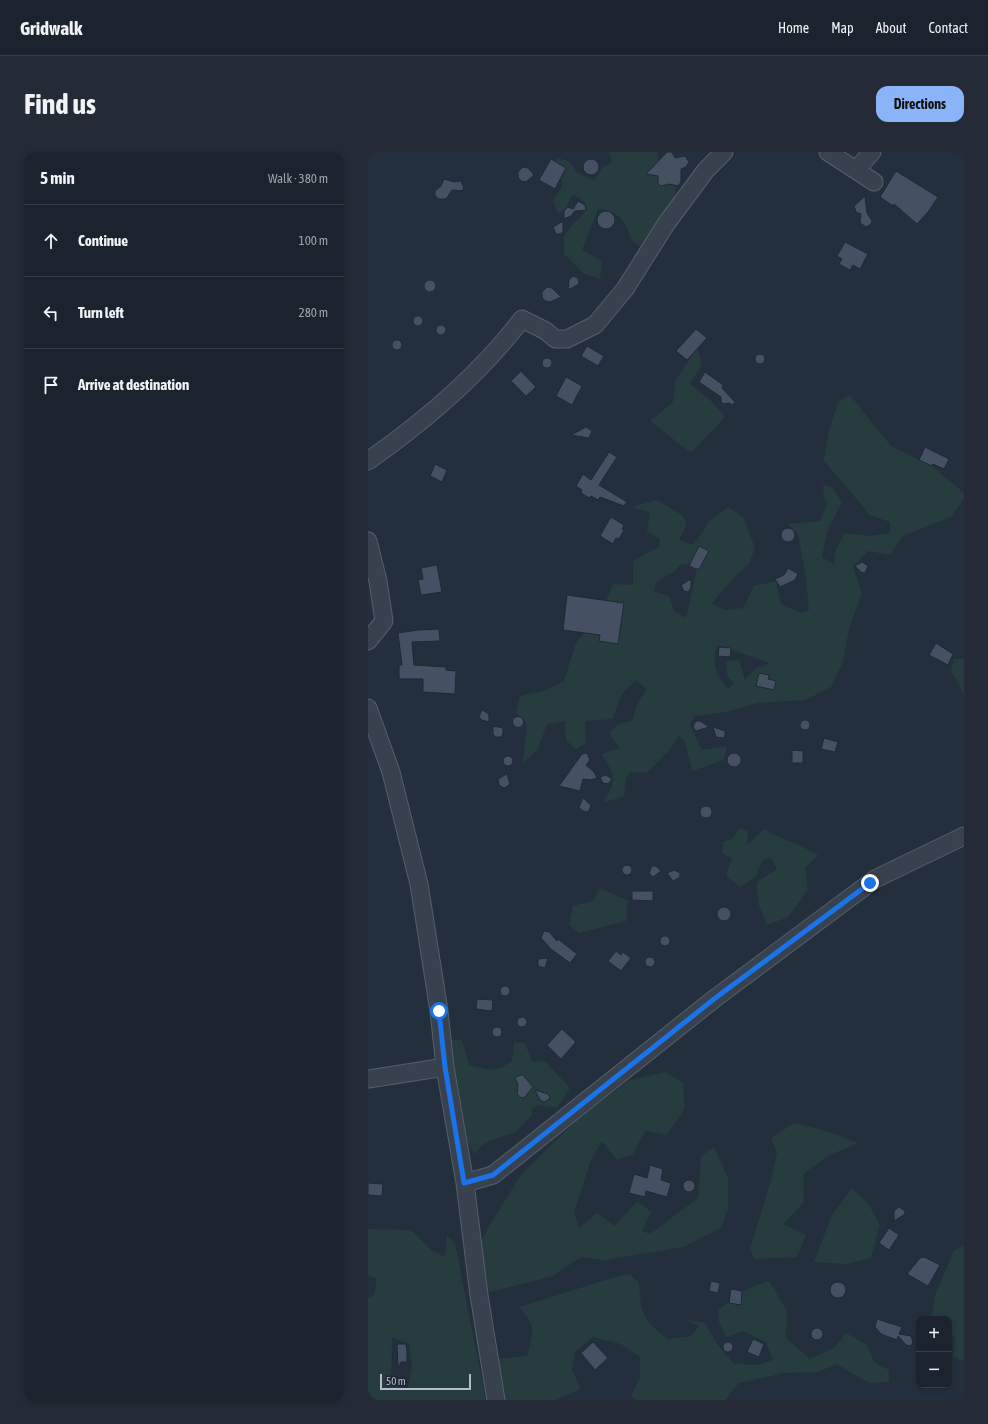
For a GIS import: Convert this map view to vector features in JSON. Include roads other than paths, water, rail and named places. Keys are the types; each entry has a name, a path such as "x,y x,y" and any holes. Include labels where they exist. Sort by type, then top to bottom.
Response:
{"street":[{"path":"368,461 396,441 476,373 522,319 546,330 555,338 567,339 595,326 625,289 666,224 706,170 724,152"},
{"path":"828,152 874,182"},
{"path":"856,170 872,152"},
{"path":"368,542 378,581 384,621 368,641"},
{"path":"368,708 390,772 414,862 439,1011 445,1067 464,1183 479,1295 496,1400"},
{"path":"464,1183 493,1175 714,999 875,880 964,836"},
{"path":"368,1079 445,1067"}]}
